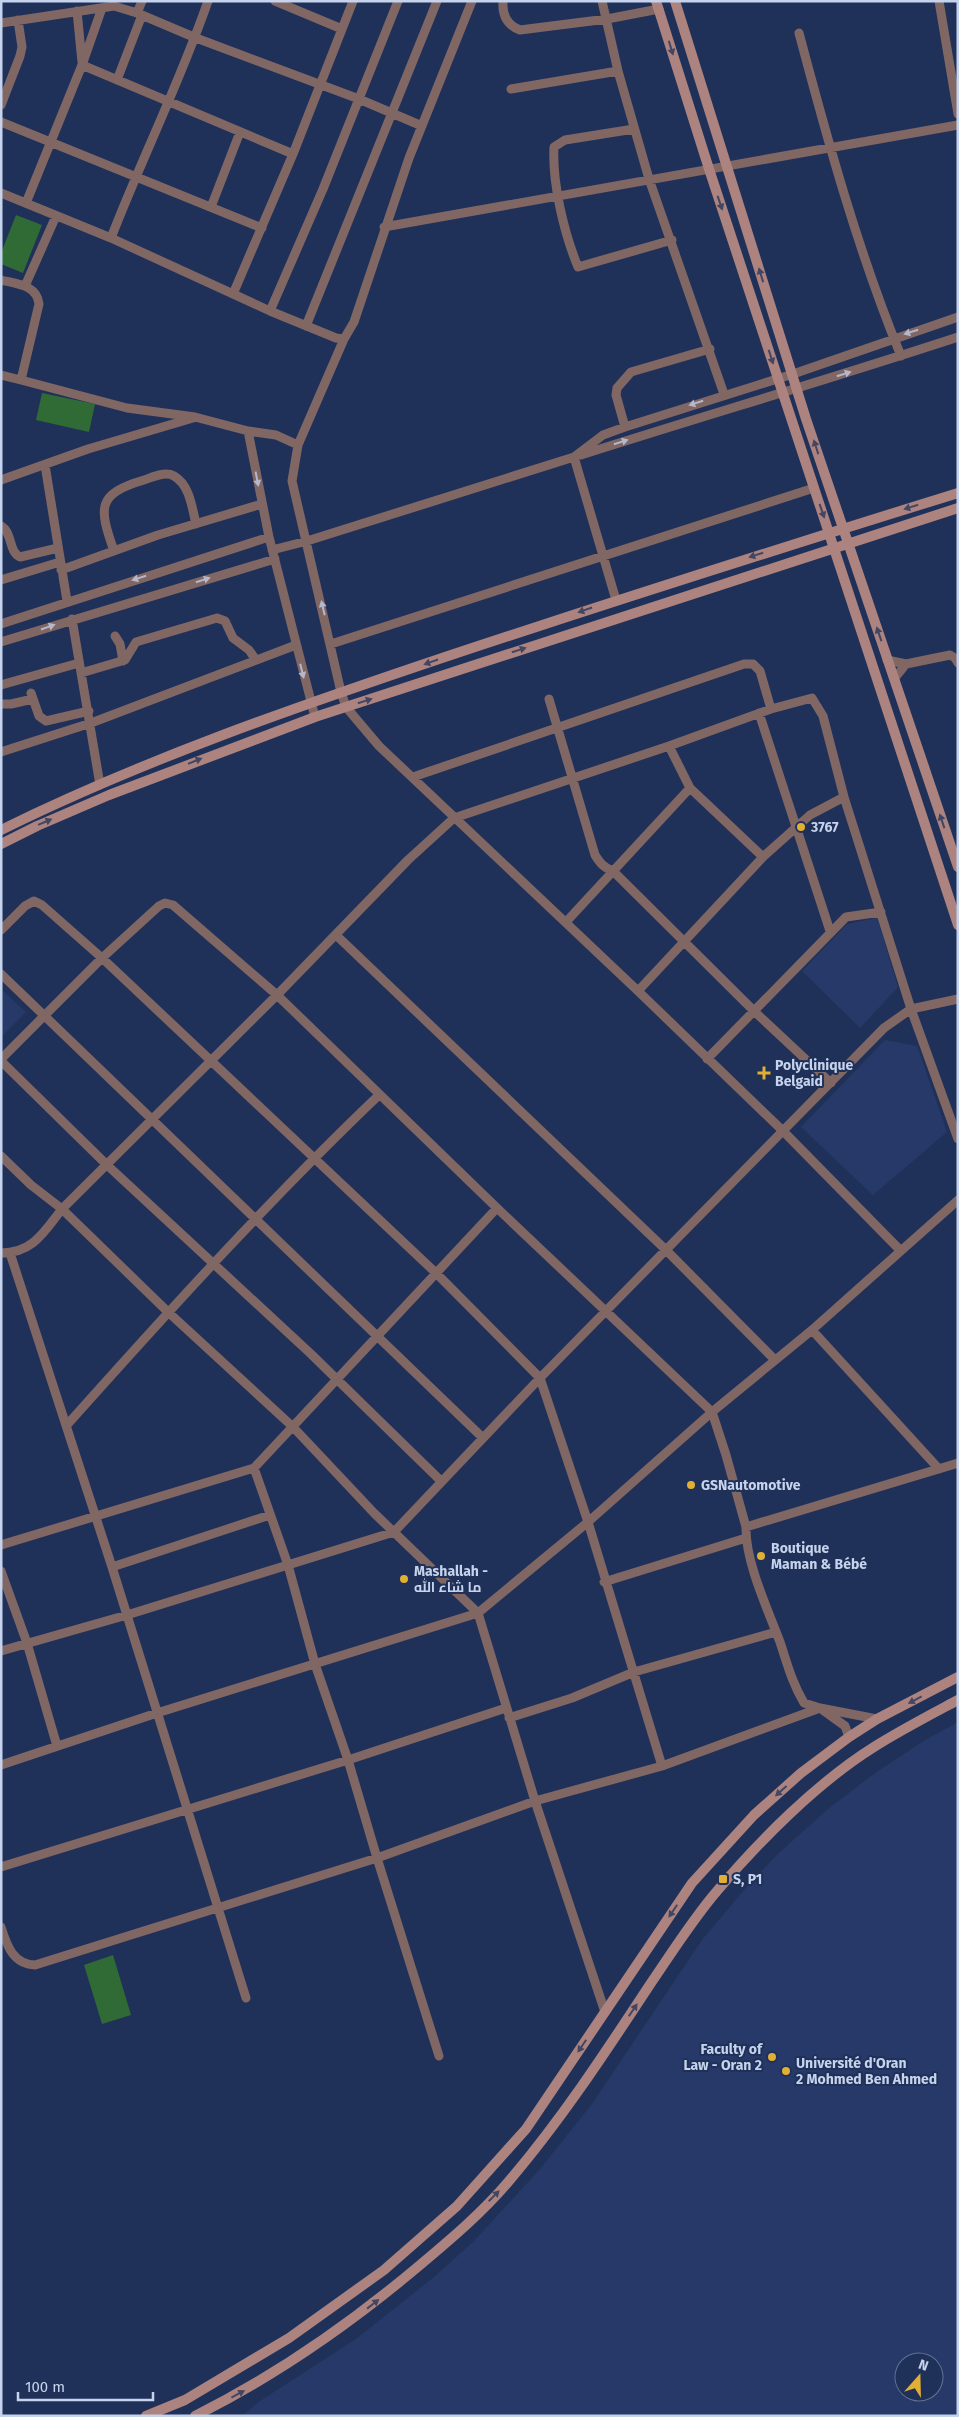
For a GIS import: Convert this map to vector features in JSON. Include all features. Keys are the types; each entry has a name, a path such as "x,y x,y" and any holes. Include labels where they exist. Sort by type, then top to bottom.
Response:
{"main road":[{"path":"674,1 797,389 958,867"},
{"path":"658,5 708,169 958,925"},
{"path":"753,301 768,296"},
{"path":"1,830 100,785 217,737 310,702 616,600 958,492"},
{"path":"1,844 109,795 315,717 833,547 958,508"},
{"path":"146,2416 185,2400 289,2338 384,2270 457,2206 526,2129 692,1883 754,1815 801,1773 849,1737 877,1719 958,1677"},
{"path":"195,2416 241,2393 300,2357 392,2288 451,2240 508,2182 571,2103 716,1892 752,1852 795,1810 845,1768 873,1748 958,1700"}],"street":[{"path":"117,80 142,1"},
{"path":"111,238 134,178 171,100 196,38 208,1"},
{"path":"275,1 342,29"},
{"path":"233,294 293,154 353,1"},
{"path":"270,311 398,1"},
{"path":"306,326 437,1"},
{"path":"472,1 384,226 354,322 344,339 298,445 292,481 298,514 307,541 346,707 379,746 708,1058 900,1250"},
{"path":"503,1 505,18 512,27 520,30 607,20 658,5"},
{"path":"602,1 618,71 649,179 672,240 724,394"},
{"path":"939,1 958,114"},
{"path":"1,24 102,8 114,4 196,38 359,99 422,126"},
{"path":"26,203 82,65 102,8"},
{"path":"77,11 82,65"},
{"path":"1,105 22,46 18,20"},
{"path":"799,33 830,148 901,356"},
{"path":"82,65 171,100 293,154"},
{"path":"511,89 618,71"},
{"path":"1,122 134,178 262,228"},
{"path":"384,226 958,125"},
{"path":"634,129 584,137 556,144 554,157 559,195 572,253 578,267 672,240"},
{"path":"211,208 240,132"},
{"path":"1,193 111,238 270,311 336,338 344,339"},
{"path":"25,286 56,216"},
{"path":"1,280 25,286 38,296 39,304 21,380"},
{"path":"574,457 603,436 625,426 793,374 958,317"},
{"path":"1,642 274,554 307,541 958,337"},
{"path":"625,426 616,395 617,388 630,372 710,350"},
{"path":"1,375 127,408 195,417 248,431 276,435 298,445"},
{"path":"1,480 88,449 195,417"},
{"path":"248,431 269,537 315,717"},
{"path":"574,457 616,600"},
{"path":"45,465 60,566 68,601"},
{"path":"114,551 104,520 104,507 110,495 124,486 164,474 173,475 186,488 196,524"},
{"path":"331,644 814,488"},
{"path":"1,580 114,551 262,504"},
{"path":"1,526 6,530 13,552 20,557 58,548"},
{"path":"1,624 269,537"},
{"path":"81,673 123,661 129,657 131,647 136,642 217,618 225,621 233,638 245,646 256,660"},
{"path":"72,619 100,785"},
{"path":"115,636 120,644 123,661"},
{"path":"1,752 91,723 296,645"},
{"path":"887,660 906,664 950,655 958,663"},
{"path":"1,685 79,662"},
{"path":"413,777 744,664 753,664 760,672 771,709"},
{"path":"894,680 906,664"},
{"path":"1,704 11,704 32,696 39,716 46,721 88,711"},
{"path":"246,1998 112,1567 26,1306 6,1253 25,1249 38,1239 62,1209 277,995 408,860 454,818 669,746 758,713 812,698 823,716 844,798 911,1009 958,1140"},
{"path":"549,699 595,855 604,868 613,871 755,1012 831,1084"},
{"path":"758,713 780,783 798,827 830,931"},
{"path":"669,746 690,788 763,857"},
{"path":"566,922 690,788"},
{"path":"638,991 763,857 810,816 844,798"},
{"path":"1,930 24,906 34,901 42,905 102,958 209,1061 436,1273 540,1378 588,1522 604,1582 634,1672 662,1766"},
{"path":"441,1481 214,1263 107,1165 1,1060 102,958 159,906 168,904 277,995 379,1095 712,1412 746,1527 746,1538 760,1589 789,1674 798,1694 804,1703 877,1719"},
{"path":"708,1058 755,1012 830,931 846,917 881,912"},
{"path":"336,935 666,1250 774,1359"},
{"path":"1,974 483,1438"},
{"path":"1,1651 127,1615 394,1532 540,1378 884,1028 911,1009 958,999"},
{"path":"66,1426 168,1312 256,1218 313,1158 379,1095"},
{"path":"1,1156 31,1185 62,1209 168,1312 293,1427 394,1532 478,1613 535,1801 604,2012"},
{"path":"1,1765 157,1713 478,1613 588,1522 774,1359 812,1330 958,1200"},
{"path":"1,1545 254,1468 337,1381 376,1335 413,1300 497,1208"},
{"path":"812,1330 939,1469"},
{"path":"746,1527 958,1463"},
{"path":"254,1468 288,1565 315,1664 348,1760 439,2056"},
{"path":"112,1567 270,1515"},
{"path":"604,1582 746,1538"},
{"path":"1,1571 27,1643 57,1746"},
{"path":"509,1718 572,1698 634,1672 776,1632"},
{"path":"1,1866 348,1760 506,1708"},
{"path":"820,1708 845,1726 849,1737"},
{"path":"1,1927 8,1946 18,1961 26,1965 35,1965 377,1858 535,1801 662,1766 820,1708"}],"shaded area":[{"path":"877,918 898,987 860,1028 802,971 847,924"},
{"path":"1,989 26,1012 1,1037"},
{"path":"885,1040 917,1046 947,1132 873,1195 801,1127"},
{"name":"Université d'Oran 2 Mohmed Ben Ahmed","path":"958,1722 958,2416 242,2416 260,2401 356,2339 434,2277 474,2241 540,2169 592,2104 702,1940 750,1883 779,1853 828,1809 875,1773 922,1742"}],"green space":[{"path":"16,215 42,225 23,273 1,264 1,253"},
{"path":"42,393 95,404 89,432 36,420"},
{"path":"113,1955 131,2015 102,2024 84,1965"}],"place":[{"name":"3767","path":"801,827"},
{"name":"Polyclinique Belgaid","path":"764,1073"},
{"name":"GSNautomotive","path":"691,1485"},
{"name":"Boutique Maman & Bébé","path":"761,1556"},
{"name":"Mashallah - ما شاء الله","path":"404,1579"},
{"name":"S, P1","path":"723,1879"},
{"name":"Faculty of Law - Oran 2","path":"772,2057"},
{"name":"Université d'Oran 2 Mohmed Ben Ahmed","path":"786,2071"}]}
